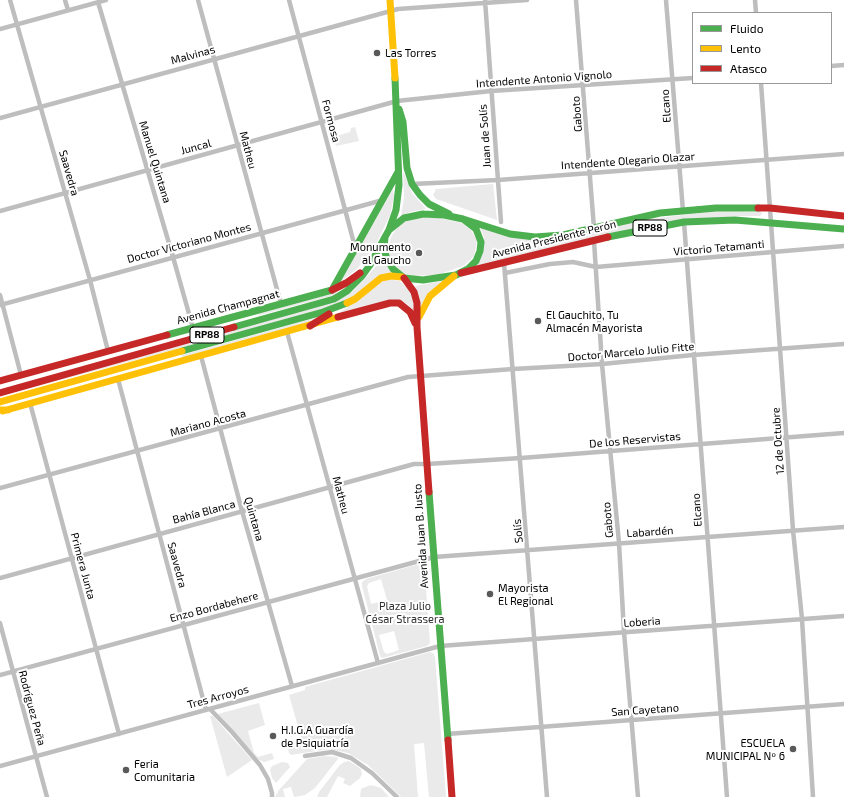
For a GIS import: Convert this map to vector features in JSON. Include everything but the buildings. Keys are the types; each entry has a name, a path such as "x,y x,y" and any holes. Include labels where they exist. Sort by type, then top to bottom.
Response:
{"main road":[{"path":"389,230 394,218 399,185 396,123 397,101 390,0"},
{"path":"397,101 403,122 407,168 412,184 420,196 429,204 460,218 476,229 480,238 481,246 476,261 468,269 439,287 430,296 419,315 417,327"},
{"path":"332,290 398,172"},
{"name":"Avenida Presidente Perón","path":"460,218 510,234 535,237 554,236 640,217 716,208 770,208 844,216"},
{"name":"RP88","path":"385,238 389,230 401,219 412,216 428,214 460,218"},
{"name":"Avenida Presidente Perón","path":"458,274 594,240 684,222 722,220 771,222 844,229"},
{"path":"385,238 384,249 387,259 393,269 403,277"},
{"name":"Avenida Champagnat","path":"0,393 328,301 347,291 362,276 370,266 385,238"},
{"name":"Avenida Champagnat","path":"0,381 332,290 346,283 370,266"},
{"name":"RP88","path":"1,402 302,318 346,304 362,294 381,278 391,276 423,280 458,274"},
{"name":"Avenida Juan B. Justo","path":"403,277 411,286 416,297 420,376 452,797"},
{"path":"0,411 394,303 402,305 406,308 417,327"},
{"path":"310,326 346,304"}],"street":[{"name":"Saavedra","path":"10,0 90,280 108,351"},
{"path":"65,0 68,10"},
{"path":"0,29 106,0"},
{"name":"Matheu","path":"198,0 281,304"},
{"name":"Formosa","path":"289,0 355,247"},
{"name":"Malvinas","path":"0,118 398,9 527,0"},
{"name":"Gaboto","path":"576,0 584,85 594,228"},
{"name":"Elcano","path":"666,0 683,211"},
{"path":"755,0 756,12"},
{"name":"Manuel Quintana","path":"98,2 193,328"},
{"name":"Juan de Solís","path":"485,2 501,222"},
{"path":"832,66 844,65"},
{"name":"Intendente Antonio Vignolo","path":"397,101 491,91 692,78"},
{"name":"12 de Octubre","path":"761,84 786,437 802,619 814,797"},
{"name":"Juncal","path":"0,211 397,101"},
{"name":"Intendente Olegario Olazar","path":"412,184 498,180 844,154"},
{"name":"Doctor Victoriano Montes","path":"1,304 383,200"},
{"name":"Elcano","path":"684,222 727,797"},
{"name":"Gaboto","path":"594,240 602,364 619,543 624,632 638,797"},
{"name":"Victorio Tetamanti","path":"505,273 550,264 573,262 596,267 844,246"},
{"name":"Solís","path":"504,263 521,458 547,797"},
{"path":"0,295 1,304 21,375"},
{"name":"Matheu","path":"288,332 378,663"},
{"name":"Doctor Marcelo Julio Fitte","path":"420,376 602,364 693,355 844,344"},
{"name":"Quintana","path":"201,356 242,511 292,686"},
{"name":"Mariano Acosta","path":"0,488 408,377 420,376"},
{"name":"Saavedra","path":"118,379 159,534 208,709"},
{"name":"Primera Junta","path":"30,403 119,734"},
{"name":"De los Reservistas","path":"414,464 610,452 844,433"},
{"name":"Bahía Blanca","path":"0,578 414,464"},
{"name":"Labardén","path":"434,557 844,527"},
{"name":"Enzo Bordabehere","path":"0,675 434,557"},
{"name":"Loberia","path":"440,646 844,616"},
{"name":"Rodríguez Peña","path":"0,623 47,797"},
{"name":"Tres Arroyos","path":"0,766 440,646"},
{"name":"San Cayetano","path":"447,734 844,704"},
{"path":"208,709 232,732 260,765 268,779 272,797"},
{"path":"305,756 332,752 352,758 372,773 397,797"}],"green space":[{"path":"355,127 359,141 336,146 333,137 350,132 351,128"},
{"path":"403,171 412,193 426,209 410,212 401,216 404,197"},
{"path":"493,184 497,220 436,199 433,195 436,189"},
{"path":"393,189 394,196 390,215 376,244 357,269 340,282"},
{"path":"716,211 761,212 762,214 760,216 700,219 477,267 484,237 480,227 517,238"},
{"path":"414,218 439,218 462,223 471,230 477,241 474,256 463,266 437,275 410,276 403,273 392,262 389,252 389,244 396,229 404,222"},
{"path":"383,259 392,273 354,297 309,314 0,396 353,291"},
{"path":"386,279 400,281 412,294 414,314 408,305 402,301 335,315 351,305"},
{"path":"443,281 428,294 419,308 415,286"},
{"path":"338,290 335,295 257,316 259,314 326,295"},
{"path":"319,317 306,324 183,358 182,355"},
{"name":"Plaza Julio César Strassera","path":"423,563 428,565 429,571 425,575 430,643 427,646 382,658 380,656 362,586 362,582 366,579","holes":["381,579 387,600 371,604 367,586 369,583","394,631 399,650 387,654 384,652 379,635"]},
{"path":"430,652 433,653 435,657 446,797 429,797 424,743 414,744 418,797 401,797 368,765 348,753 329,749 291,755 289,753 288,748 303,744 289,695 305,690 305,687"},
{"path":"259,703 265,725 248,731 254,753 258,757 272,753 274,759 264,762 258,759 218,714"},
{"path":"210,716 213,716 252,760 227,777"},
{"path":"324,756 337,757 338,759 315,788 305,795 294,797 291,787 283,789 285,797 275,797 279,790 307,759"},
{"path":"349,761 361,769 362,774 360,778 350,786 343,783 345,779 338,776 327,797 317,797 319,792 339,766 344,762"},
{"path":"282,762 288,763 290,767 276,783 272,778 270,770 272,766"},
{"path":"371,785 381,788 389,797 360,797 361,789"}],"traffic: fast":[{"path":"389,230 396,210 399,185 395,78"},
{"path":"399,109 403,122 407,168 412,184 429,204 449,214"},
{"path":"167,335 332,290 398,172"},
{"path":"463,219 510,234 535,237 563,235 660,213 716,208 758,208"},
{"path":"423,214 444,215 463,219 476,229 481,242 480,251 476,261 468,269 456,275 423,280 404,278 393,269 387,259 384,249 385,237 389,230 404,218 423,214"},
{"path":"608,237 684,222 735,220 844,229"},
{"path":"234,327 334,299 347,291 362,276 370,265 385,237"},
{"path":"182,351 323,312 347,303"},
{"path":"429,492 448,740"}],"traffic: slow":[{"path":"390,0 395,78"},
{"path":"347,303 355,299 381,278 391,276 402,277"},
{"path":"419,317 430,296 454,276"},
{"path":"3,411 338,317"},
{"path":"0,402 182,351"},
{"path":"0,410 8,410"}],"traffic: jam":[{"path":"758,208 844,216"},
{"path":"461,273 608,237"},
{"path":"332,290 346,283 360,273"},
{"path":"404,278 414,292 417,303 417,327 429,492"},
{"path":"338,317 390,303 399,303 410,312 415,323"},
{"path":"310,326 329,314"},
{"path":"0,393 234,327"},
{"path":"0,381 167,335"},
{"path":"448,740 452,797"}],"place":[{"name":"Las Torres","path":"377,53"},
{"name":"Monumento al Gaucho","path":"419,253"},
{"name":"El Gauchito, Tu Almacén Mayorista","path":"538,321"},
{"name":"Mayorista El Regional","path":"490,594"},
{"name":"H.I.G.A Guardía de Psiquiatría","path":"273,736"},
{"name":"ESCUELA MUNICIPAL Nº 6","path":"793,749"},
{"name":"Feria Comunitaria","path":"126,770"}]}
